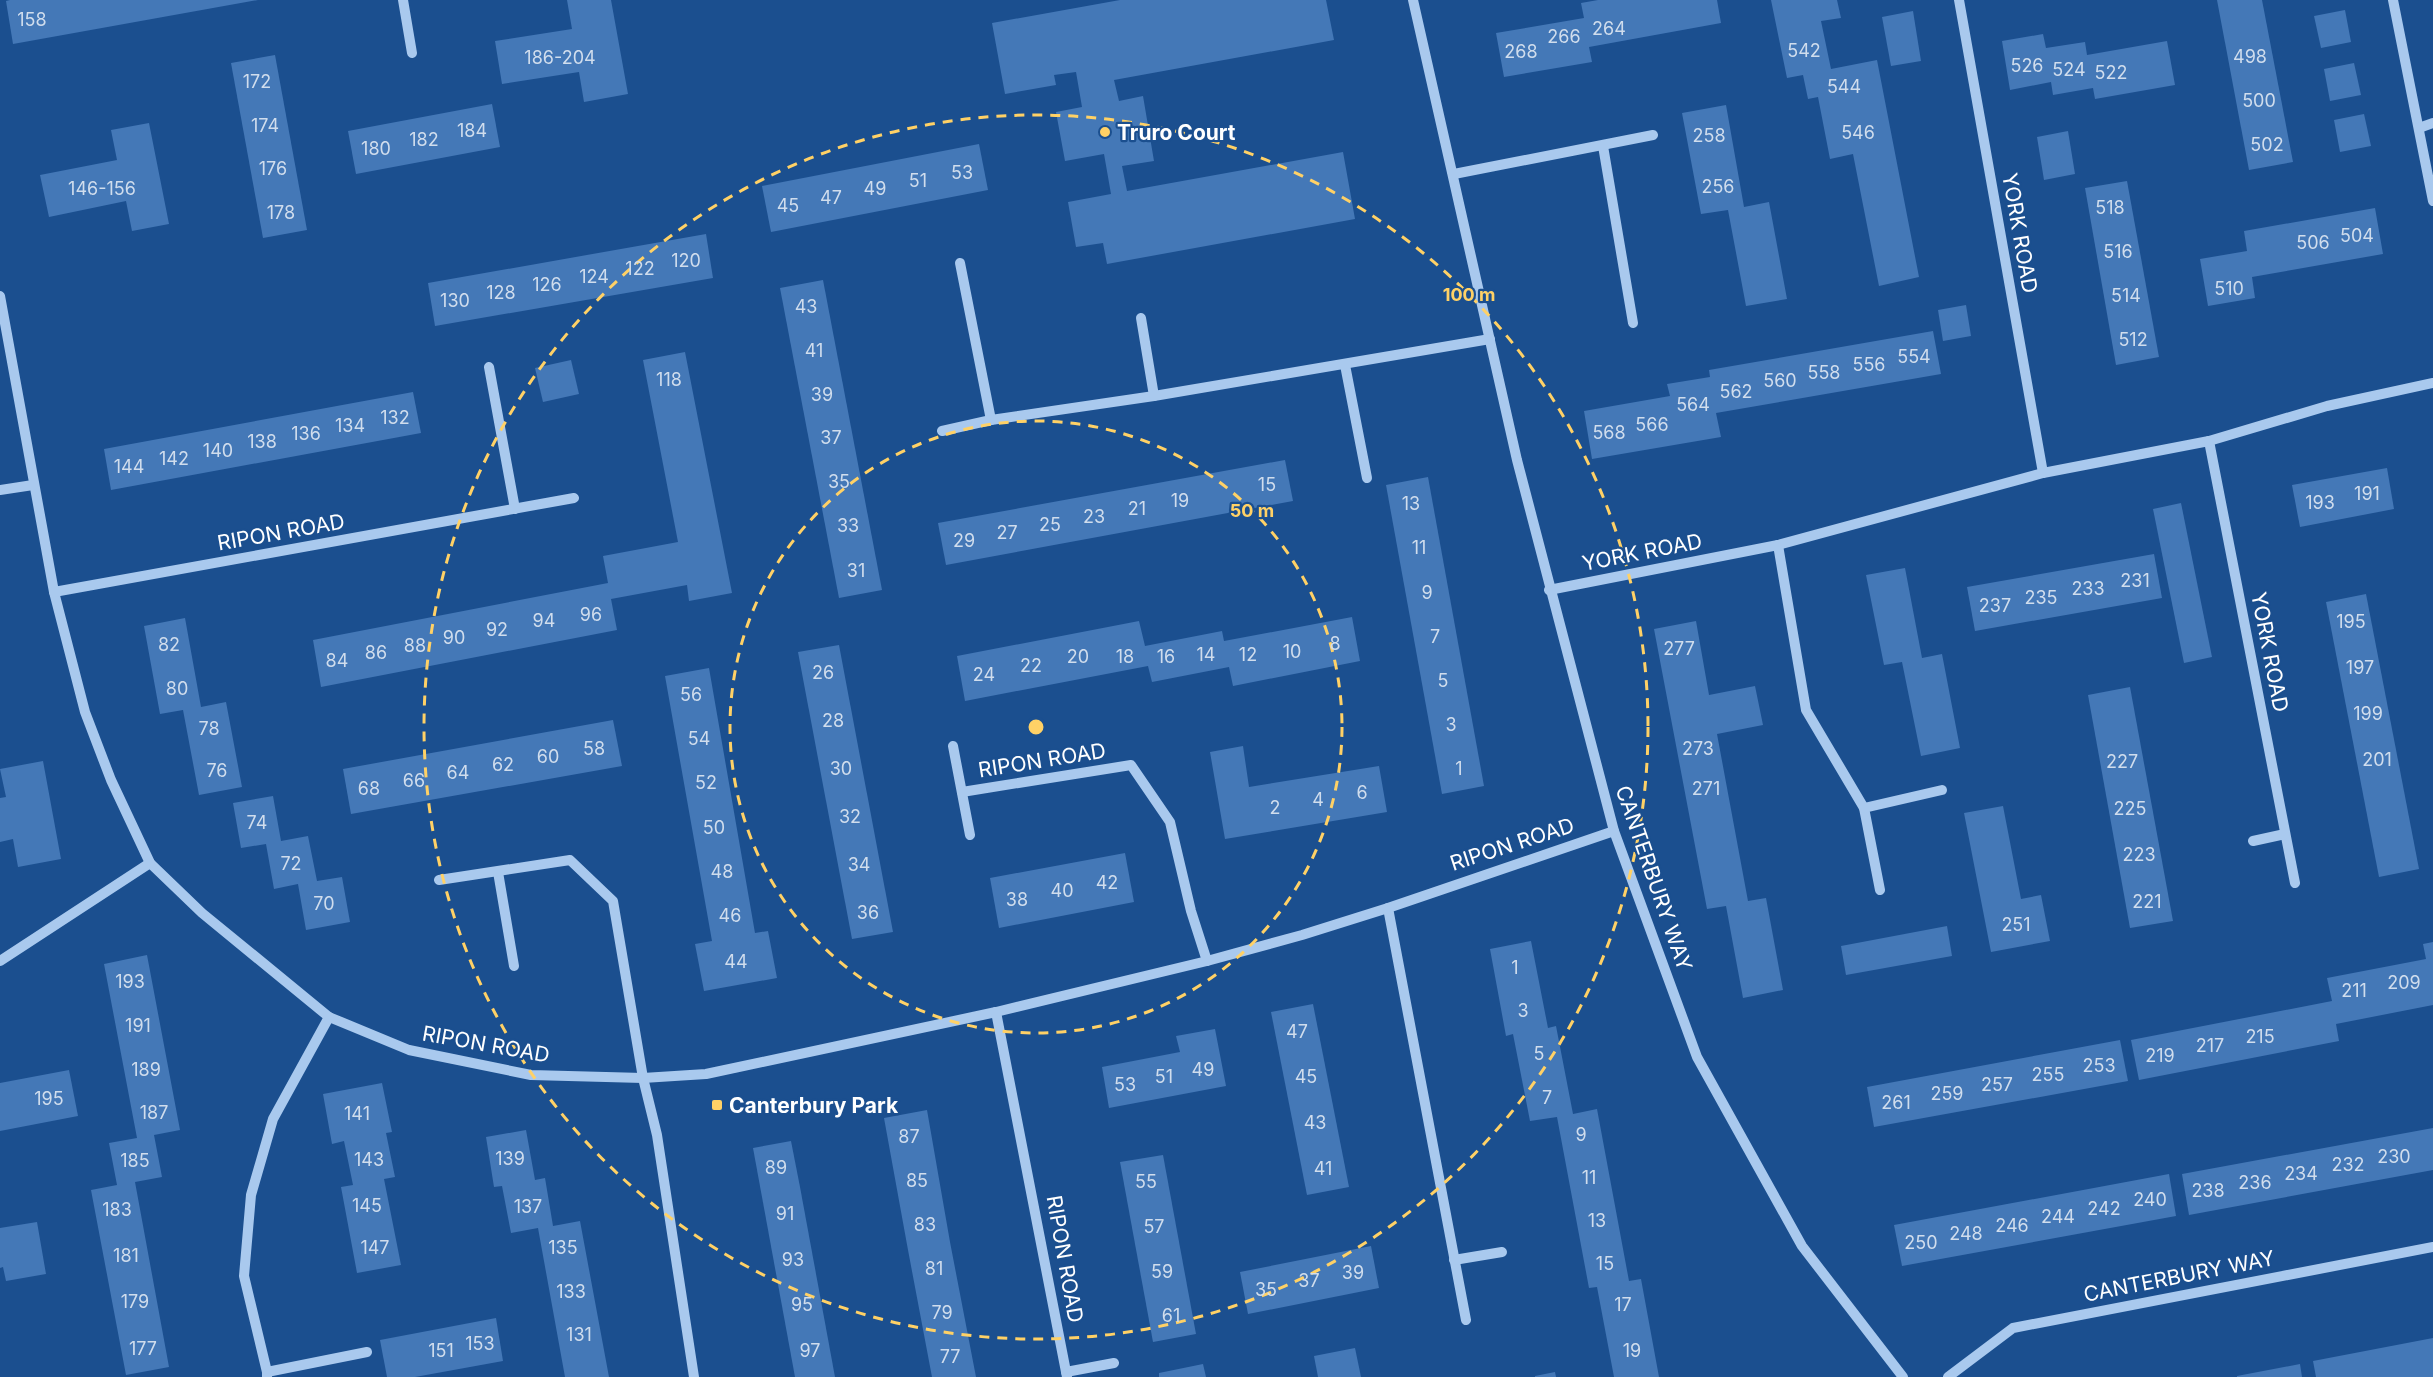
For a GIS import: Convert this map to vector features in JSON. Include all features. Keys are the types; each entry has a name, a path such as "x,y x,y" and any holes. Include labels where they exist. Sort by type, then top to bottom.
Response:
{"street":[{"path":"403,0 412,53"},
{"name":"CANTERBURY WAY","path":"1413,0 1549,590 1614,831 1696,1057 1802,1246 1904,1377"},
{"name":"YORK ROAD","path":"1959,0 2043,473"},
{"path":"2393,0 2433,201"},
{"path":"2419,128 2433,123"},
{"path":"1454,174 1653,135"},
{"path":"1602,146 1633,323"},
{"path":"960,262 991,420"},
{"name":"RIPON ROAD","path":"0,296 54,592 85,712 111,780 150,863 202,913 329,1017 410,1050 531,1075 643,1078 706,1074 996,1012 1207,961 1388,908 1614,831"},
{"path":"1141,318 1154,396"},
{"path":"942,431 991,420 1346,365 1490,339"},
{"path":"1346,365 1367,478"},
{"path":"489,367 515,509"},
{"name":"YORK ROAD","path":"1549,590 1778,545 2043,473 2209,441 2327,406 2433,384"},
{"name":"YORK ROAD","path":"2209,441 2295,883"},
{"path":"0,490 33,485"},
{"name":"RIPON ROAD","path":"54,592 574,498"},
{"path":"1778,545 1806,710 1864,808 1880,890"},
{"name":"RIPON ROAD","path":"953,746 970,835"},
{"name":"RIPON ROAD","path":"962,792 1131,765 1170,822 1191,911 1207,961"},
{"path":"1864,808 1942,790"},
{"path":"2253,841 2285,834"},
{"path":"440,880 570,860 613,901 643,1078 657,1135 694,1377"},
{"path":"0,961 150,863"},
{"path":"498,872 514,966"},
{"path":"1388,908 1466,1320"},
{"name":"RIPON ROAD","path":"996,1012 1066,1374 1114,1364"},
{"path":"329,1017 273,1119 251,1195 244,1276 267,1374 367,1352"},
{"name":"CANTERBURY WAY","path":"1948,1377 2013,1328 2433,1247"},
{"path":"1454,1260 1502,1252"}],"building":[{"path":"10,0 258,0 13,44 6,1"},
{"path":"567,0 611,0 628,94 584,102 579,72 502,84 495,41 572,29"},
{"name":"Truro Court","path":"1120,0 1326,0 1334,40 1114,80 1119,101 1143,96 1154,161 1122,166 1127,191 1343,152 1355,219 1107,264 1103,243 1076,247 1068,202 1111,194 1104,154 1065,161 1056,112 1082,107 1076,72 1054,75 1056,85 1005,94 992,23"},
{"path":"1598,0 1717,0 1721,23 1589,47 1592,62 1504,77 1496,33 1584,18 1581,3"},
{"path":"1771,0 1837,0 1841,18 1821,21 1831,69 1877,60 1919,277 1879,286 1853,154 1830,159 1818,97 1808,99 1803,75 1787,78"},
{"path":"2217,0 2262,0 2293,162 2249,170"},
{"path":"2345,10 2351,42 2321,48 2314,16"},
{"path":"1913,11 1921,61 1891,66 1882,17"},
{"path":"2043,34 2046,48 2085,42 2087,55 2167,41 2175,85 2095,99 2093,88 2053,95 2051,82 2010,90 2002,41"},
{"path":"275,55 307,230 263,238 231,63"},
{"path":"2354,63 2361,95 2330,101 2324,69"},
{"path":"492,104 500,147 356,174 348,131"},
{"path":"1726,105 1744,207 1769,202 1787,299 1746,306 1728,210 1701,214 1682,113"},
{"path":"2364,114 2371,146 2340,152 2334,120"},
{"path":"149,123 169,224 132,231 126,201 49,217 40,175 117,160 111,130"},
{"path":"2068,131 2075,174 2044,180 2037,137"},
{"path":"979,144 988,190 771,232 762,186"},
{"path":"2127,181 2159,357 2116,365 2085,188"},
{"path":"2375,208 2383,254 2252,277 2255,298 2208,306 2200,259 2247,251 2244,231"},
{"path":"706,234 713,278 435,326 428,283"},
{"path":"823,280 882,590 839,598 780,288"},
{"path":"1966,305 1971,336 1943,341 1938,310"},
{"path":"1933,331 1941,374 1716,413 1721,437 1592,459 1584,411 1670,396 1667,384 1710,377 1709,370"},
{"path":"685,352 732,593 689,601 687,585 611,599 617,630 321,687 313,640 608,583 603,556 678,542 643,360"},
{"path":"571,360 579,394 543,402 535,368"},
{"path":"413,392 421,433 111,490 104,449"},
{"path":"1285,460 1293,501 946,565 938,523"},
{"path":"2387,468 2394,509 2300,527 2292,485"},
{"path":"1428,477 1484,786 1442,794 1386,485"},
{"path":"2181,503 2212,657 2184,663 2153,509"},
{"path":"2154,554 2162,598 1975,631 1967,587"},
{"path":"1905,568 1922,658 1942,654 1960,748 1921,756 1902,662 1884,665 1866,575"},
{"path":"2366,594 2419,869 2379,877 2326,602"},
{"path":"1352,617 1360,661 1233,686 1229,667 1152,682 1148,666 965,701 957,656 1139,621 1145,646 1222,631 1224,641"},
{"path":"185,618 201,707 226,702 242,787 199,795 183,710 160,714 144,626"},
{"path":"1696,621 1709,695 1755,686 1763,725 1717,734 1748,901 1766,898 1783,990 1743,998 1726,906 1707,909 1654,629"},
{"path":"839,645 893,932 852,939 798,652"},
{"path":"709,668 755,933 768,931 777,978 704,991 695,944 712,941 665,676"},
{"path":"2130,687 2173,921 2130,928 2088,695"},
{"path":"613,720 622,766 351,814 343,769"},
{"path":"1243,746 1249,787 1379,766 1387,812 1225,839 1210,752"},
{"path":"43,761 61,859 18,867 13,839 0,842 0,798 6,797 0,769"},
{"path":"273,796 281,841 308,836 317,881 342,877 350,922 306,930 298,884 274,889 266,844 241,848 233,803"},
{"path":"2003,806 2021,899 2041,895 2050,941 1991,952 1964,813"},
{"path":"1125,853 1134,902 999,928 990,878"},
{"path":"1947,926 1952,956 1846,975 1841,946"},
{"path":"1531,941 1548,1028 1556,1026 1573,1114 1597,1109 1629,1281 1641,1279 1659,1377 1614,1377 1597,1287 1589,1288 1557,1117 1530,1121 1513,1034 1506,1036 1490,949"},
{"path":"2433,942 2433,1005 2336,1024 2339,1041 2139,1080 2131,1040 2332,1001 2327,978 2426,959 2423,944"},
{"path":"147,955 180,1130 154,1135 162,1177 135,1182 169,1367 126,1375 91,1190 117,1185 109,1143 137,1138 104,964"},
{"path":"1313,1004 1349,1187 1307,1195 1271,1012"},
{"path":"1215,1029 1226,1086 1109,1108 1102,1067 1180,1052 1176,1036"},
{"path":"2120,1040 2128,1081 1874,1127 1867,1087"},
{"path":"69,1070 78,1116 0,1131 0,1083"},
{"path":"382,1083 392,1132 386,1133 395,1177 384,1179 401,1265 357,1273 341,1187 353,1185 344,1141 332,1144 323,1094"},
{"path":"927,1110 976,1377 932,1377 908,1250 884,1118"},
{"path":"2433,1128 2433,1170 2189,1215 2182,1174"},
{"path":"526,1130 535,1180 545,1178 553,1226 580,1221 609,1377 565,1377 538,1228 511,1233 502,1186 494,1187 486,1137"},
{"path":"791,1141 835,1377 795,1377 753,1148"},
{"path":"1163,1155 1196,1334 1153,1342 1120,1162"},
{"path":"2169,1174 2176,1216 1902,1266 1894,1225"},
{"path":"37,1222 46,1274 6,1281 3,1267 0,1268 0,1228"},
{"path":"1371,1246 1379,1288 1248,1314 1240,1272"},
{"path":"496,1318 503,1361 415,1377 387,1377 380,1340"},
{"path":"2433,1338 2433,1377 2316,1377 2313,1361"},
{"path":"1355,1348 1361,1377 1318,1377 1314,1356"},
{"path":"1203,1364 1206,1377 1159,1377 1159,1373"},
{"path":"2300,1364 2302,1377 2237,1377 2237,1376"},
{"path":"1555,1372 1556,1377 1535,1377 1535,1376"}],"place":[{"name":"Truro Court","path":"1105,132"},
{"name":"Canterbury Park","path":"717,1105"}]}
